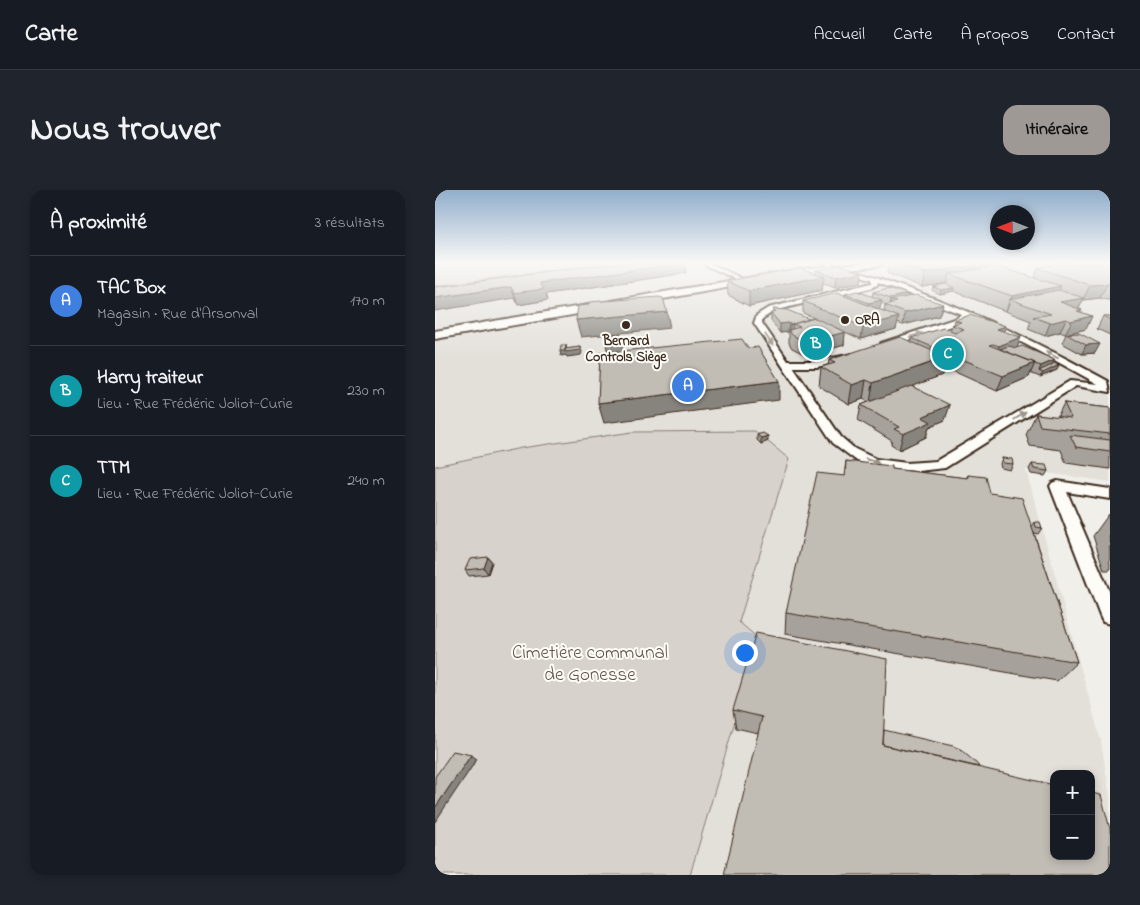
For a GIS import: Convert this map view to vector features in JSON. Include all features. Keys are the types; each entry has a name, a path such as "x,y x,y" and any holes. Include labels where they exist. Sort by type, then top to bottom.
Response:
{"main road":[{"path":"435,330 639,295"},
{"path":"435,335 659,295"}],"street":[{"path":"825,295 761,314 757,319 758,323 837,440 853,453 877,463 914,467 940,465 1074,383 1079,378 1080,370"},
{"path":"920,295 966,314 1080,370 1110,388"},
{"path":"785,363 798,365 825,364 960,320 966,314"},
{"path":"1074,383 1110,388"},
{"path":"1110,494 1057,486 1110,616"}],"shaded area":[{"path":"435,295 1110,295 1110,482 1026,470 1101,741 1110,797 1110,875 690,875 759,639 739,622 789,459 521,448 435,466"}],"green space":[{"name":"Cimetière communal de Gonesse","path":"755,431 789,459 739,622 759,639 690,875 435,875 435,466 521,448 632,432"}],"building":[{"path":"435,295 456,295 435,298"},
{"path":"829,295 842,295 899,317 863,327 803,301"},
{"path":"848,295 868,295 882,300 869,303"},
{"path":"882,295 903,295 891,298"},
{"path":"916,295 943,304 905,313 885,305 897,302 892,300"},
{"path":"1032,295 1075,295 1084,298 1060,302 1092,316 1050,323 1033,317 1051,314 1010,299"},
{"path":"663,298 667,312 576,320 578,306 589,305 589,302"},
{"path":"773,309 787,310 809,319 790,325 789,323 780,324 771,313 775,312"},
{"path":"970,315 1006,326 997,329 1021,337 999,346 989,345 1035,363 1003,376 911,338 943,328 955,333 964,329 952,325 961,322 955,320"},
{"path":"815,318 845,332 827,337 832,339 812,345 792,335 789,330 800,327 793,324"},
{"path":"1079,333 1100,344 1086,345 1066,334"},
{"path":"620,334 621,343 606,344 606,335"},
{"path":"900,337 947,357 873,383 866,380 852,385 821,367 835,363 829,360"},
{"path":"742,339 748,348 758,347 779,381 598,403 600,353"},
{"path":"561,345 566,345 565,351 560,351"},
{"path":"1009,346 1016,348 1022,346 1055,360 1041,366 1000,349"},
{"path":"580,347 580,350 565,352 565,349"},
{"path":"1053,363 1059,365 1043,373 1039,371 1052,365"},
{"path":"911,386 950,405 922,417 931,422 903,434 894,429 899,427 861,405"},
{"path":"1064,403 1110,408 1110,434 1040,426 1036,414 1071,418"},
{"path":"763,433 768,436 761,438 757,435"},
{"path":"1070,435 1110,440 1110,452 1076,447"},
{"path":"1002,458 1012,459 1013,464 1003,463"},
{"path":"846,461 892,466 892,469 968,478 968,475 986,477 990,493 1022,498 1077,662 786,613 817,473 845,476"},
{"path":"1032,464 1046,465 1048,471 1034,469"},
{"path":"1035,522 1040,522 1042,528 1036,527"},
{"path":"488,557 484,568 465,570 470,559"},
{"path":"756,633 887,659 883,745 1050,784 1050,860 1095,860 1095,794 1101,795 1110,829 1110,875 724,875 762,717 733,710"},
{"path":"884,730 953,746 960,749 979,767 883,745"},
{"path":"453,751 471,755 435,808 435,777"}],"place":[{"name":"ORA","path":"845,320"},
{"name":"Bernard Controls Siège","path":"626,325"},
{"name":"Harry traiteur","path":"816,344"},
{"name":"TTM","path":"948,354"},
{"name":"TAC Box","path":"688,386"}]}
